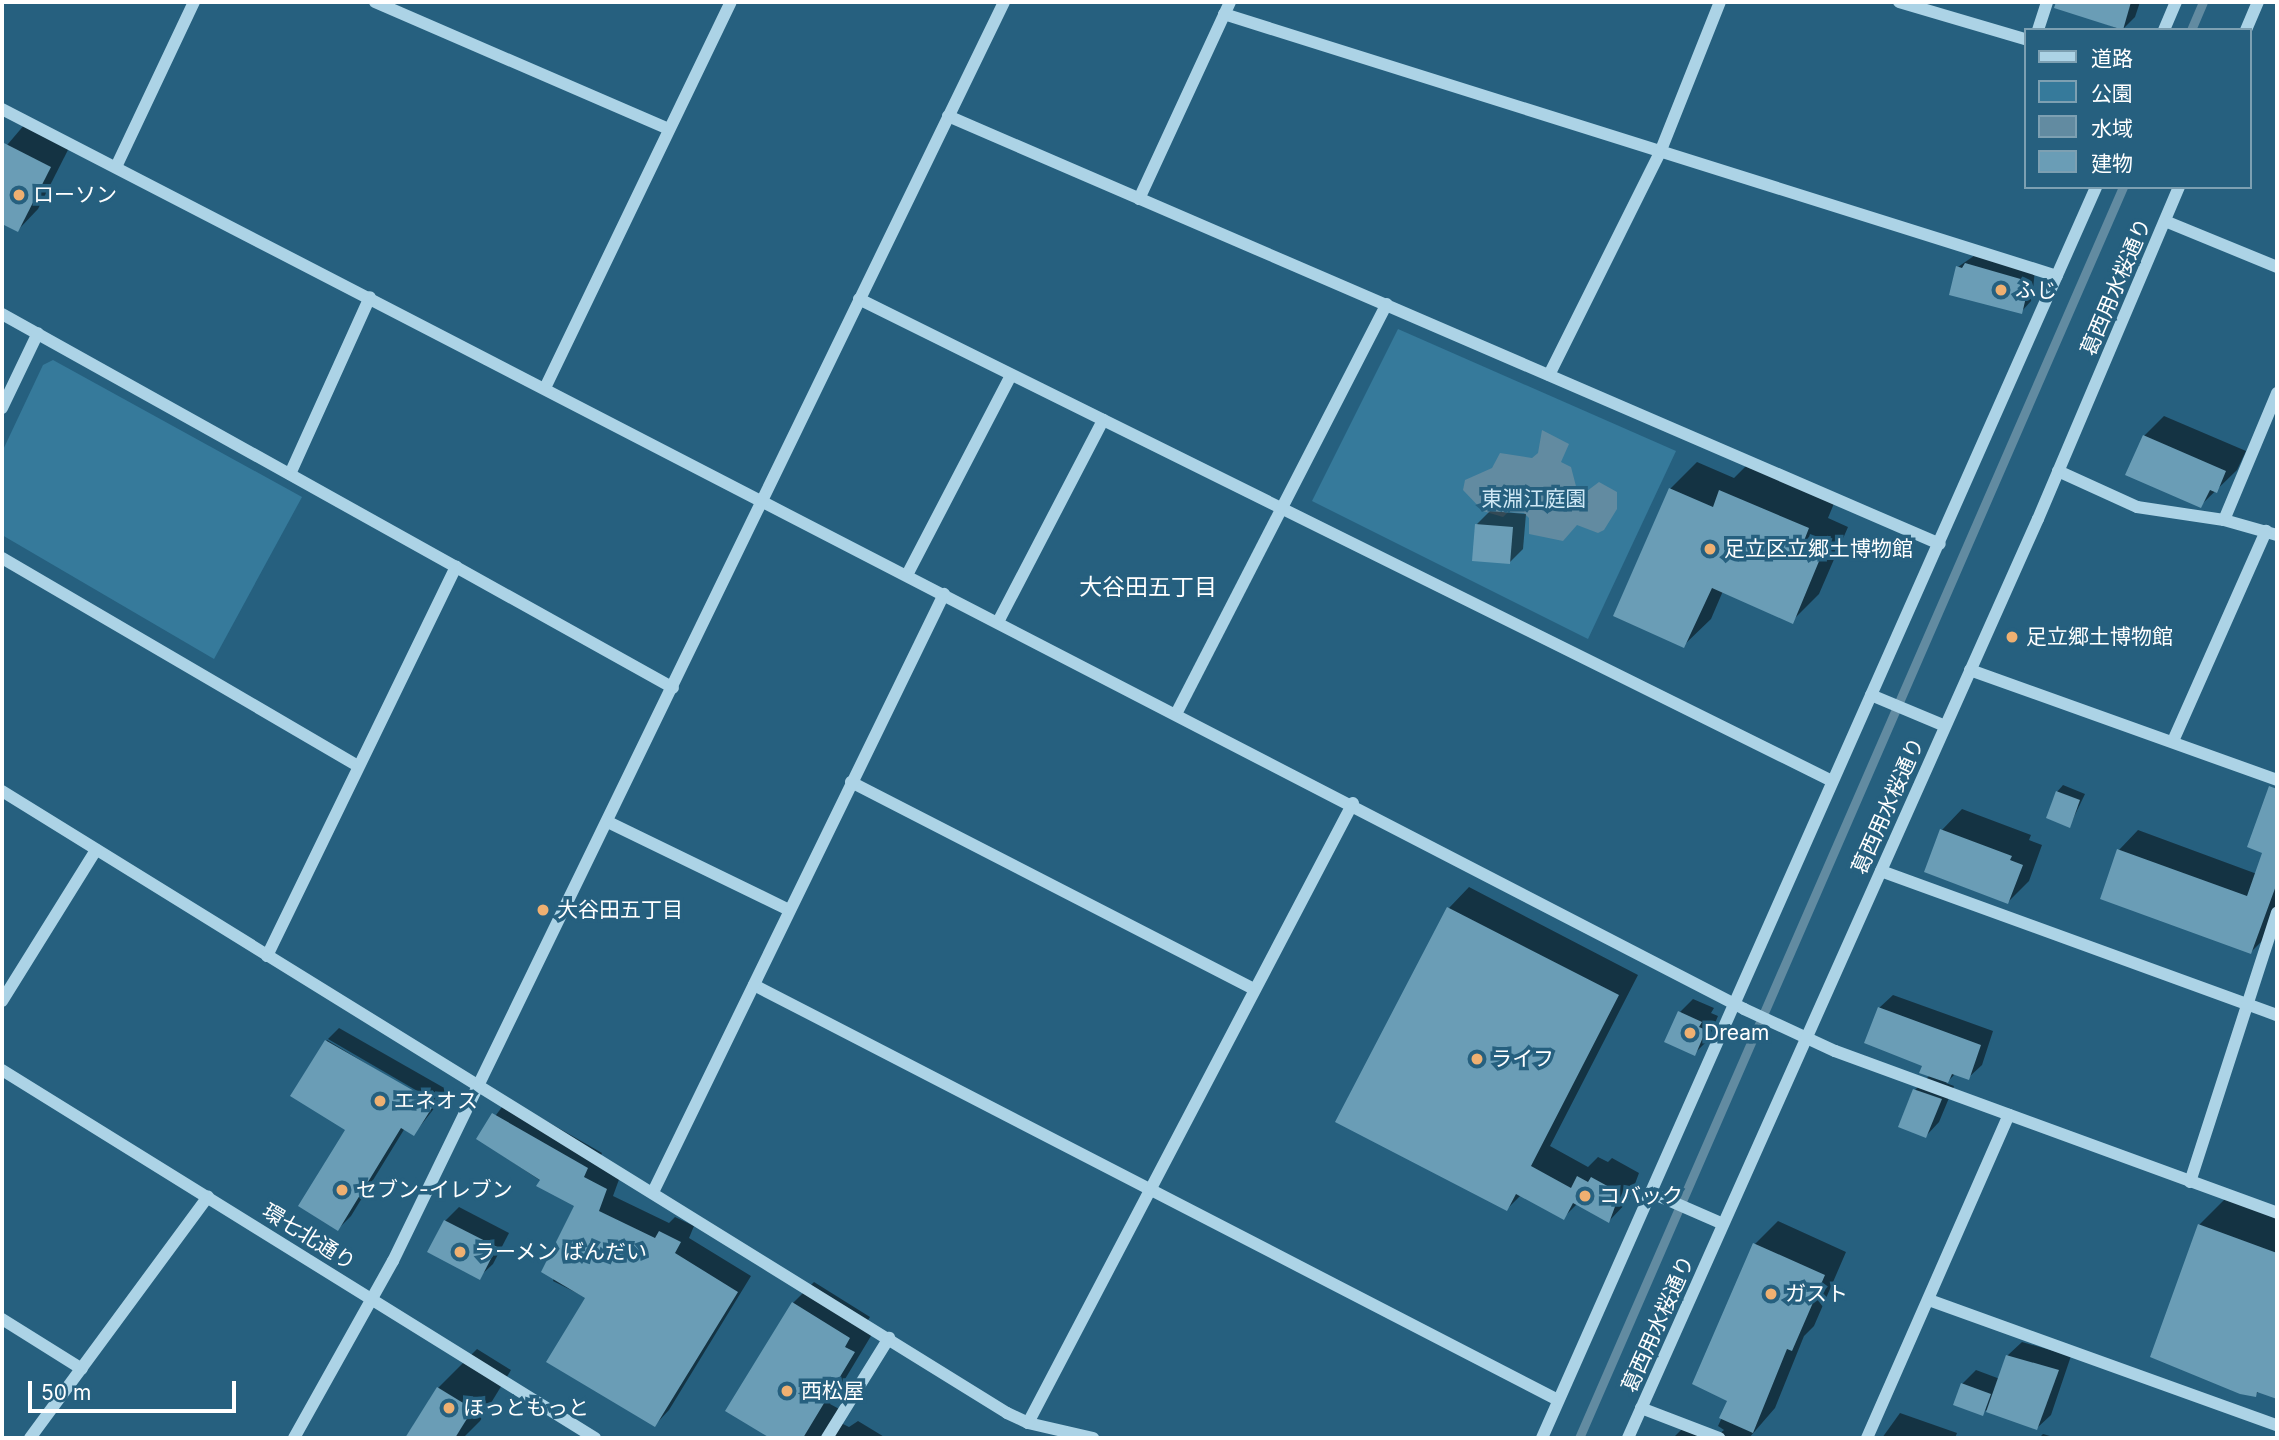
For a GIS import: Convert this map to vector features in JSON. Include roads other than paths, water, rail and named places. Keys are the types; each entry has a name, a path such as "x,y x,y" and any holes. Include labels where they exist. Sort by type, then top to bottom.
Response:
{"street":[{"path":"116,167 194,2"},
{"path":"375,2 669,129"},
{"path":"545,388 731,2"},
{"path":"294,1438 373,1300 673,688 1004,2"},
{"path":"1139,199 1230,2"},
{"path":"1549,375 1661,150 1720,2"},
{"path":"1899,2 2024,39"},
{"path":"2039,28 2047,2"},
{"path":"2165,28 2176,2"},
{"path":"2247,28 2258,2"},
{"path":"1224,14 2057,275"},
{"path":"2,109 1353,803 1786,1029 2009,1115 2277,1213"},
{"path":"948,116 1940,544"},
{"path":"1542,1438 1657,1195 1832,781 1940,544 2094,189"},
{"name":"葛西用水桜通り","path":"1628,1438 2058,471 2178,189"},
{"path":"2165,221 2277,267"},
{"path":"290,474 370,297"},
{"path":"859,299 1832,781"},
{"path":"1176,714 1387,304"},
{"path":"2,314 673,688"},
{"path":"2,408 38,333"},
{"path":"907,575 1011,375"},
{"path":"2224,520 2277,393"},
{"path":"998,622 1103,420"},
{"path":"2058,471 2137,507 2224,520 2272,533 2173,741"},
{"path":"2,558 358,766"},
{"path":"267,956 456,566"},
{"path":"654,1190 944,594"},
{"path":"1970,670 2277,780"},
{"path":"1871,695 1945,726"},
{"path":"851,782 1252,988"},
{"path":"2,791 267,956 654,1190 1028,1423 1093,1438"},
{"path":"1028,1423 1252,988 1353,803"},
{"path":"608,821 789,910"},
{"path":"2,1001 96,850"},
{"path":"1881,871 2277,1016"},
{"path":"2190,1182 2277,912"},
{"path":"754,985 1559,1400"},
{"name":"環七北通り","path":"2,1070 595,1438"},
{"path":"1867,1438 2009,1115"},
{"path":"1657,1195 1723,1224"},
{"path":"30,1438 208,1197"},
{"path":"1928,1300 2277,1425"},
{"path":"2,1319 82,1369"},
{"path":"827,1438 890,1338"},
{"path":"1641,1408 1719,1438"}],"water":[{"path":"1542,430 1569,444 1561,462 1571,467 1577,490 1587,491 1599,482 1617,492 1617,509 1604,530 1598,533 1577,525 1563,541 1529,534 1529,518 1524,513 1508,512 1503,517 1483,511 1463,490 1465,480 1492,468 1500,453 1532,458 1538,453"}],"waterway":[{"path":"2192,28 2203,2"},
{"path":"1579,1438 2122,189"}],"place":[{"name":"ローソン","path":"19,195"},
{"name":"ふじ","path":"2001,290"},
{"name":"足立区立郷土博物館","path":"1710,549"},
{"name":"足立郷土博物館","path":"2012,637"},
{"name":"大谷田五丁目","path":"543,910"},
{"name":"Dream","path":"1690,1033"},
{"name":"ライフ","path":"1477,1059"},
{"name":"エネオス","path":"380,1101"},
{"name":"セブン-イレブン","path":"342,1190"},
{"name":"コバック","path":"1585,1196"},
{"name":"ラーメン ばんだい","path":"460,1252"},
{"name":"ガスト","path":"1771,1294"},
{"name":"西松屋","path":"787,1391"},
{"name":"ほっともっと","path":"449,1408"}],"district":[{"name":"大谷田五丁目","path":"1148,587"}],"park label":[{"name":"東淵江庭園","path":"1534,499"}]}
